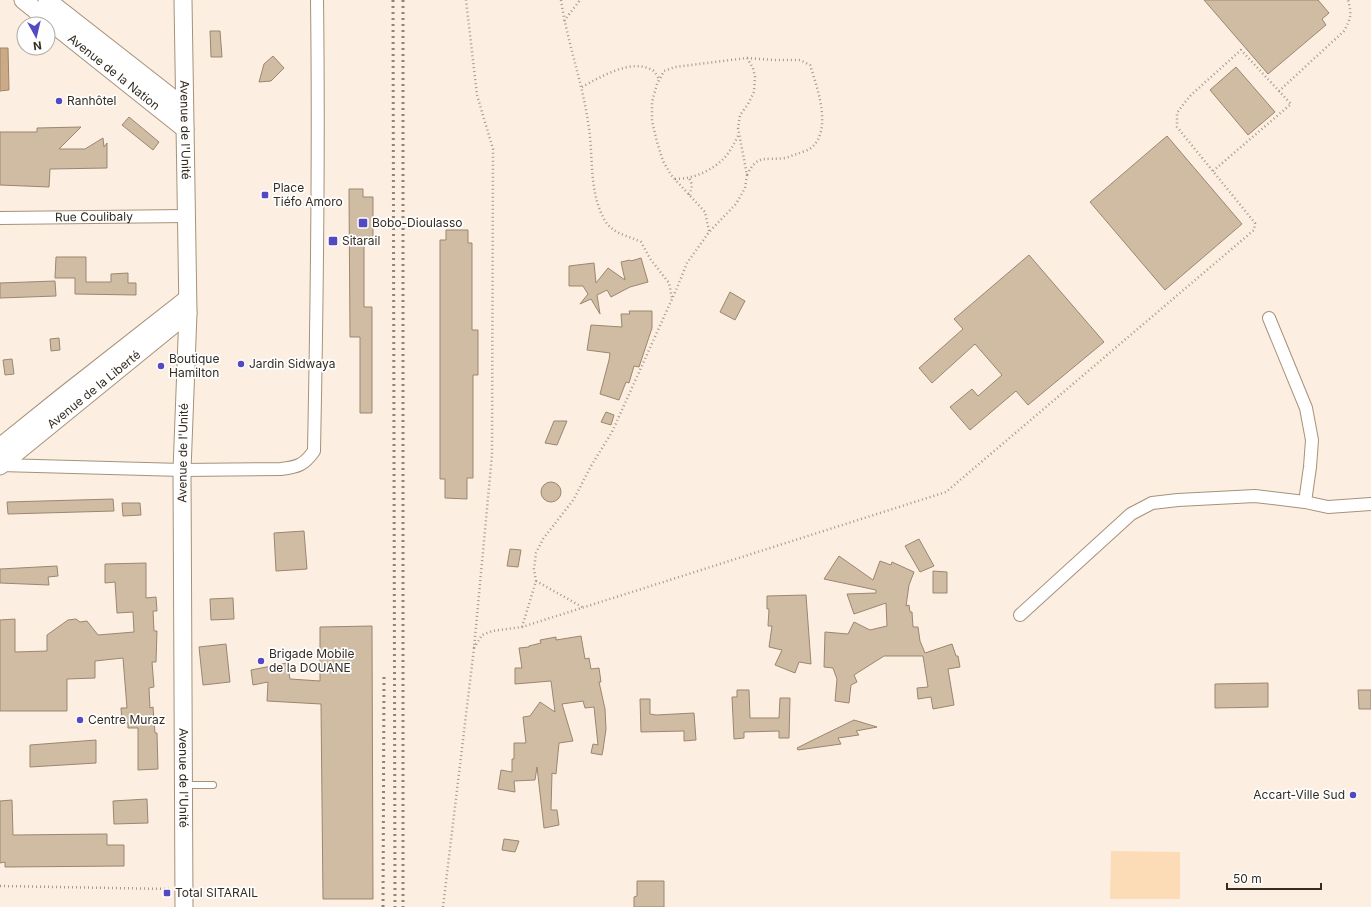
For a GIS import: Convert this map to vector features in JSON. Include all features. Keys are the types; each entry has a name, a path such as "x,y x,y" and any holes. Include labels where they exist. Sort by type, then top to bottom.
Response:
{"main road":[{"name":"Avenue de la Nation","path":"23,0 185,129"},
{"name":"Avenue de la Nation","path":"46,0 184,107"},
{"name":"Avenue de l'Unité","path":"183,0 188,306 182,470 184,907"},
{"name":"Avenue de la Liberté","path":"0,447 62,397 188,306"},
{"name":"Avenue de la Liberté","path":"0,465 188,306"}],"street":[{"path":"0,465 182,470 281,469 295,467 307,461 314,451 317,309 317,0"},
{"name":"Rue Coulibaly","path":"0,218 187,216"},
{"path":"1269,318 1306,408 1312,440 1310,466 1304,502"},
{"path":"1020,615 1131,514 1152,503 1178,500 1255,496 1304,502 1328,507 1371,504"}],"lane":[{"path":"183,786 213,785"}],"path":[{"path":"443,907 474,648 492,455 492,149 477,95 466,0"},
{"path":"561,0 564,21 582,87 589,124 593,188 597,203 610,228 622,235 641,242 651,260 669,283 672,299"},
{"path":"564,21 580,0"},
{"path":"1279,91 1344,31 1351,19 1351,10 1348,0"},
{"path":"474,648 482,635 492,631 522,627 946,492 1254,230 1255,222 1213,171 1177,127 1177,114 1187,100 1241,50 1291,104 1213,171"},
{"path":"522,627 536,581 534,569 536,553 543,539 574,499 591,466 612,432 687,263 709,232 742,196 747,175 751,166 760,159 786,158 810,149 819,140 822,129 822,115 817,87 810,65 800,60 748,58 675,67 664,71 652,102 652,121 662,161 689,196 705,212 709,232"},
{"path":"747,175 738,128 740,115 754,92 755,77 753,68 748,58"},
{"path":"582,87 602,76 624,68 642,66 653,70 660,79"},
{"path":"675,179 689,178 709,170 720,163 727,155 739,133"},
{"path":"689,178 692,183 689,196"},
{"path":"536,581 584,608"},
{"path":"0,886 184,889"}],"shaded area":[{"path":"0,48 8,48 9,90 0,91"},
{"path":"1111,851 1180,852 1180,899 1110,899"}],"building":[{"path":"1204,0 1318,0 1329,13 1322,19 1326,25 1268,74"},
{"path":"210,31 220,31 222,57 211,57"},
{"path":"273,56 284,68 271,81 259,82 264,64"},
{"path":"1236,67 1275,112 1248,135 1210,90"},
{"path":"129,117 159,142 153,150 122,125"},
{"path":"81,127 59,149 85,149 103,138 104,147 107,143 107,168 50,169 49,187 0,185 0,132 37,132 37,128"},
{"path":"1167,136 1242,224 1165,290 1090,202"},
{"path":"349,189 363,189 363,197 373,197 373,240 364,240 364,307 372,307 372,413 360,413 360,337 350,337"},
{"path":"446,230 468,230 468,243 472,243 472,330 478,330 478,375 473,375 473,478 467,478 467,499 445,498 445,479 440,479 440,240 446,240"},
{"path":"1029,255 1104,342 1028,405 1016,391 970,430 950,407 972,389 978,396 1002,375 975,344 932,383 919,368 963,329 954,319"},
{"path":"56,257 86,257 86,282 111,282 111,274 128,273 128,283 136,283 136,295 75,294 75,278 55,278"},
{"path":"641,258 648,282 630,287 611,297 607,290 597,295 600,314 591,299 580,304 588,294 583,286 569,286 569,266 594,263 596,283 608,268 625,280 621,262"},
{"path":"55,281 56,296 0,298 0,283"},
{"path":"730,292 745,301 735,320 720,312"},
{"path":"629,311 652,311 652,328 639,367 634,366 629,383 626,382 619,400 600,394 610,353 587,350 591,325 622,327 621,314 630,314"},
{"path":"59,338 60,350 51,351 50,339"},
{"path":"12,359 14,374 5,375 3,360"},
{"path":"606,412 614,415 611,425 601,422"},
{"path":"554,421 567,421 557,445 545,443"},
{"path":"551,482 558,485 561,492 558,499 551,502 544,499 541,492 544,485"},
{"path":"113,499 114,511 8,514 7,502"},
{"path":"122,503 140,503 141,515 123,516"},
{"path":"304,531 307,569 276,571 274,533"},
{"path":"919,539 934,566 920,572 905,546"},
{"path":"510,549 521,550 518,567 507,566"},
{"path":"839,556 873,580 880,561 891,565 892,562 914,572 909,585 906,606 909,605 910,612 912,612 913,627 918,627 920,641 925,653 952,644 956,656 958,656 960,667 948,669 954,705 933,709 931,697 918,699 917,688 928,687 923,656 884,656 854,675 857,682 851,685 849,703 835,701 837,679 833,668 824,667 825,632 848,634 854,622 870,630 887,626 886,603 854,614 847,594 876,593 876,590 824,579"},
{"path":"146,563 146,598 156,597 157,611 153,611 154,631 157,631 156,662 152,662 154,687 149,688 150,708 153,707 155,733 157,733 158,769 138,770 138,728 128,728 128,723 122,723 121,708 127,708 123,658 95,661 95,678 67,679 67,711 0,711 0,620 15,619 15,652 47,651 47,635 68,620 76,619 80,622 87,621 98,635 134,632 133,612 117,613 115,582 105,583 105,564"},
{"path":"57,566 58,576 48,577 49,585 0,583 0,569"},
{"path":"933,571 947,572 947,593 933,593"},
{"path":"806,595 811,664 799,662 795,673 775,665 782,650 769,647 772,626 768,626 769,609 767,609 767,596"},
{"path":"233,598 234,619 211,620 210,599"},
{"path":"372,626 373,899 323,899 321,704 267,701 268,682 253,685 251,670 287,663 290,679 320,681 320,627"},
{"path":"581,636 585,659 589,658 591,669 599,668 601,682 599,682 605,709 606,729 603,750 602,755 591,753 593,744 598,745 594,707 585,708 583,701 562,704 573,741 559,743 556,774 552,773 551,810 557,810 559,825 544,828 537,767 535,780 514,781 515,792 498,789 501,770 512,772 514,743 526,743 523,717 530,716 540,702 555,712 551,681 515,684 515,668 522,668 519,648 529,647 541,643 540,640 556,637 556,640"},
{"path":"226,644 230,682 203,685 199,647"},
{"path":"1268,683 1268,707 1215,708 1215,684"},
{"path":"737,690 749,690 750,718 779,718 780,698 790,698 789,738 779,738 779,731 744,732 744,738 734,739 732,697 737,697"},
{"path":"1358,690 1371,690 1371,709 1359,709"},
{"path":"640,699 650,699 650,714 694,713 696,740 684,741 684,731 641,732"},
{"path":"854,720 877,727 856,731 859,735 838,738 841,744 798,750 797,748"},
{"path":"96,740 96,763 30,767 30,745"},
{"path":"147,799 148,823 114,824 113,801"},
{"path":"12,800 13,835 107,834 107,845 124,845 124,866 5,867 5,862 0,863 0,801"},
{"path":"504,839 519,841 515,852 502,850"},
{"path":"637,881 664,881 664,907 634,907 634,897 637,896"}],"railway":[{"path":"393,0 395,907"},
{"path":"403,0 403,907"},
{"path":"383,907 384,673"}],"place":[{"name":"Ranhôtel","path":"59,101"},
{"name":"Place Tiéfo Amoro","path":"265,195"},
{"name":"Bobo-Dioulasso","path":"363,223"},
{"name":"Sitarail","path":"333,241"},
{"name":"Jardin Sidwaya","path":"241,364"},
{"name":"Boutique Hamilton","path":"161,366"},
{"name":"Brigade Mobile de la DOUANE","path":"261,661"},
{"name":"Centre Muraz","path":"80,720"},
{"name":"Accart-Ville Sud","path":"1353,795"},
{"name":"Total SITARAIL","path":"167,893"}]}
